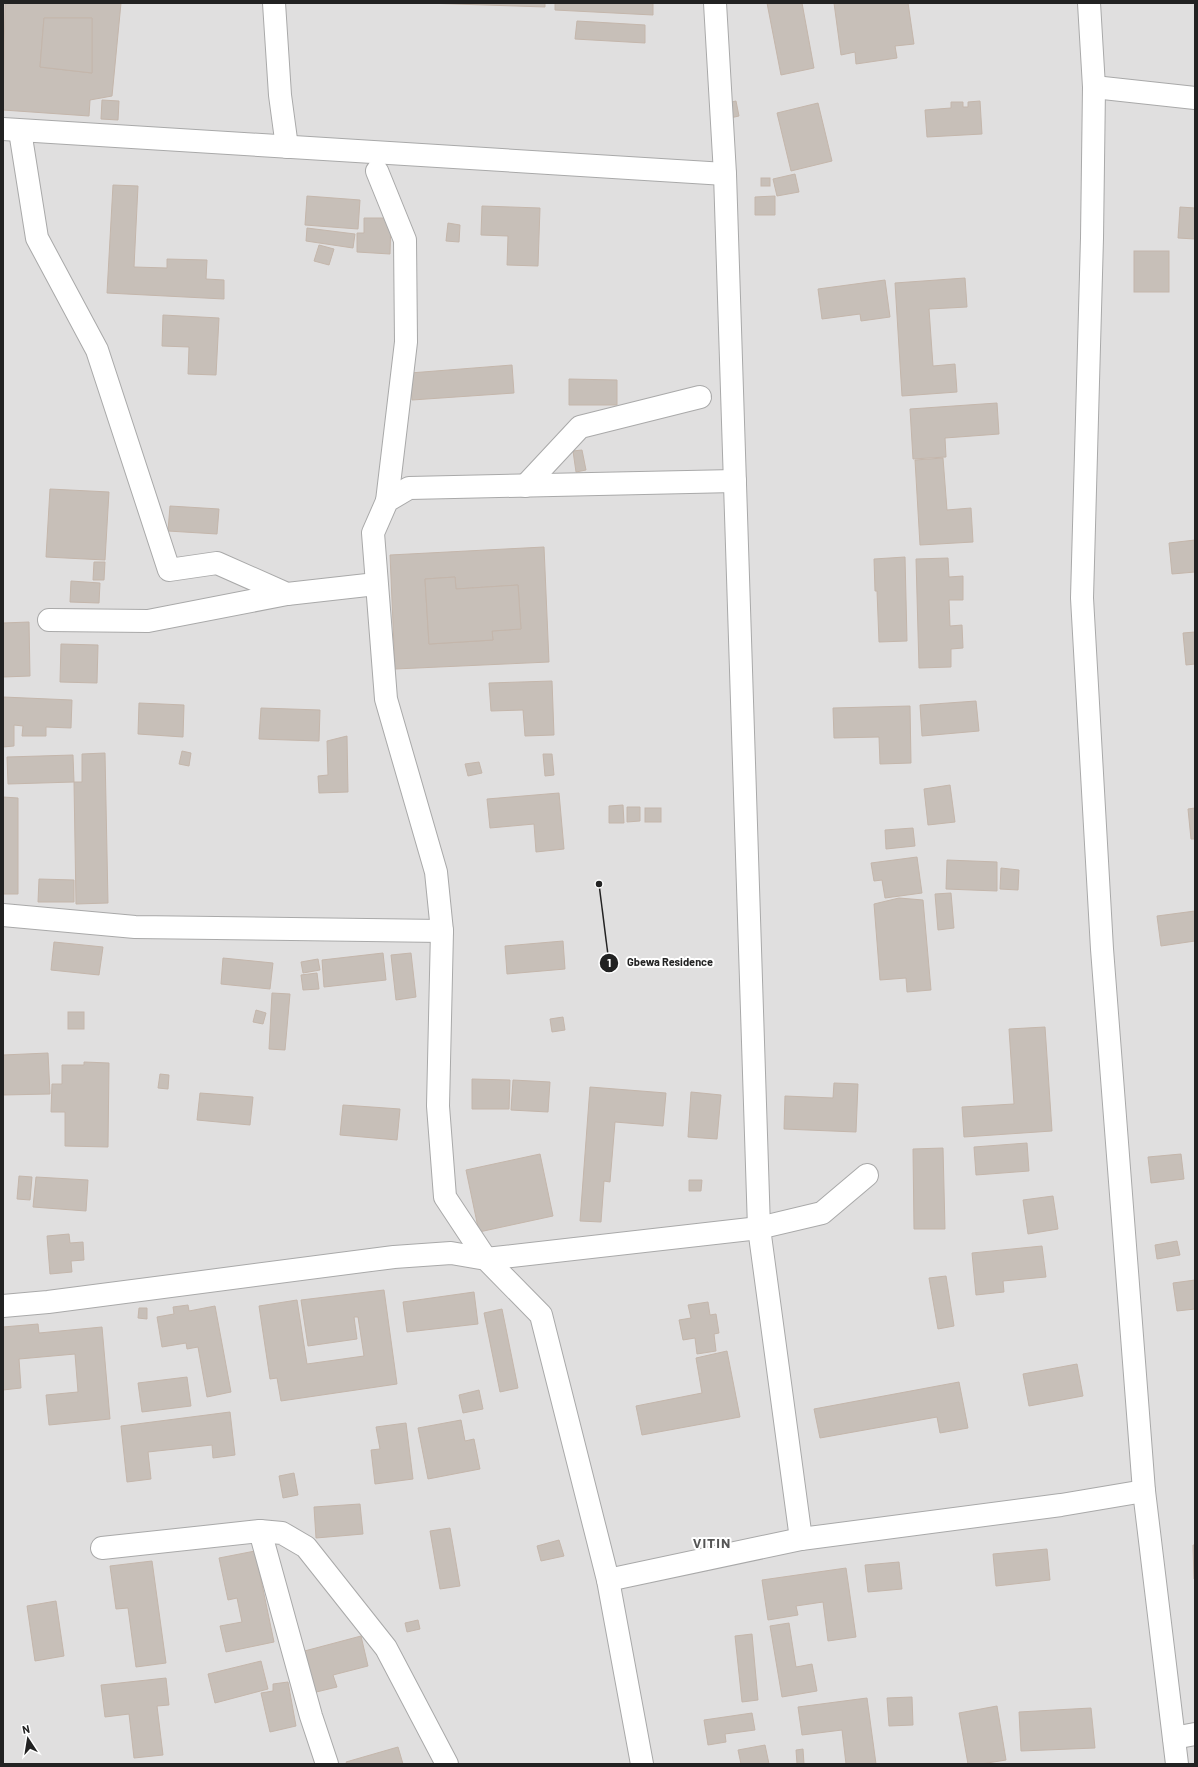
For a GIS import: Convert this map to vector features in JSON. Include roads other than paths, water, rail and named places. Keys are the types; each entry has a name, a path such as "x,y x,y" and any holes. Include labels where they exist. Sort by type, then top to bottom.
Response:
{"street":[{"path":"274,3 280,95 287,147"},
{"path":"715,3 725,174 759,1228 801,1539"},
{"path":"1089,3 1094,87 1092,238 1082,598 1102,949 1144,1491 1185,1736 1178,1764"},
{"path":"1094,87 1195,98"},
{"path":"287,594 217,563 169,570 97,350 38,238 12,130 725,174"},
{"path":"377,171 405,240 406,342 387,501 373,533 376,584 386,699 436,872 442,931 438,1106 446,1197 486,1259 541,1314 608,1580 642,1764"},
{"path":"525,486 580,427 700,397"},
{"path":"387,501 409,488 735,481"},
{"path":"49,620 148,621 287,594 376,584"},
{"path":"3,915 135,927 442,931"},
{"path":"3,1306 48,1302 394,1257 451,1253 486,1259 759,1228 822,1213 867,1175"},
{"path":"608,1580 801,1539 1053,1506 1144,1491"},
{"path":"102,1548 260,1531 282,1533 306,1547 386,1648 447,1764"},
{"path":"260,1531 327,1764"}],"place":[{"name":"Gbewa Residence","path":"599,884"}],"district":[{"name":"VITIN","path":"712,1543"}]}
